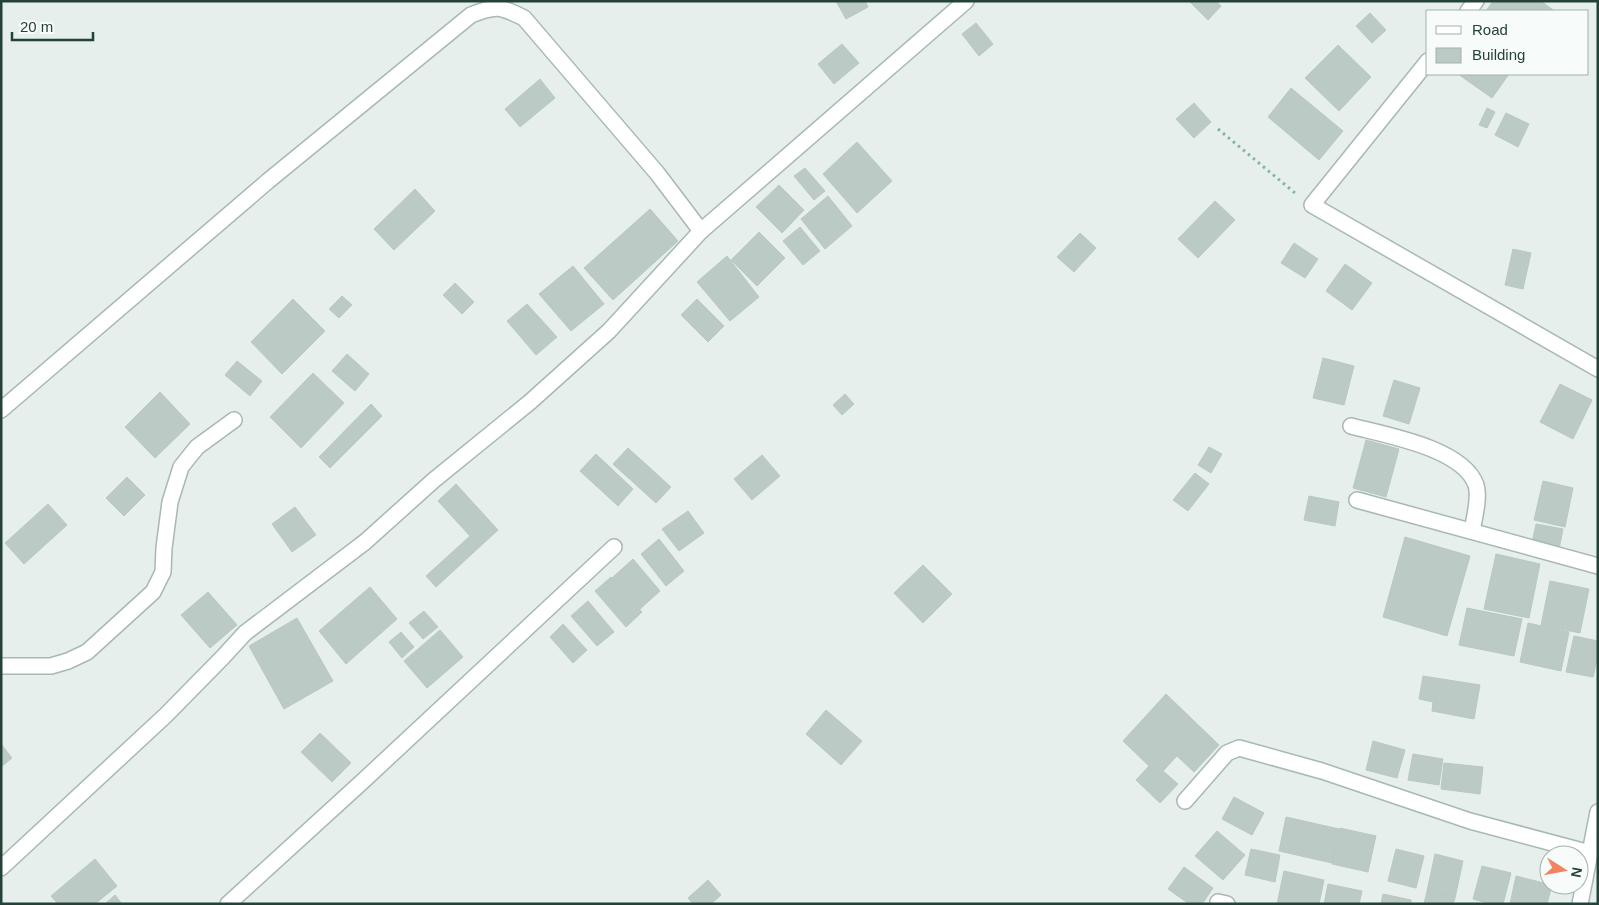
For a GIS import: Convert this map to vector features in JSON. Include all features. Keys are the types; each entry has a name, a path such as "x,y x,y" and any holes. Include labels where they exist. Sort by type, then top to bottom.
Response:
{"street":[{"path":"1,868 166,715 245,632 365,542 434,480 530,402 609,331 701,232 966,1"},
{"path":"1,410 276,175 471,15 489,8 505,8 524,18 657,173 701,232"},
{"path":"1426,63 1312,205 1598,370"},
{"path":"1,666 51,666 68,661 86,652 153,592 163,572 170,502 181,467 197,446 234,420"},
{"path":"1351,426 1426,446 1446,455 1466,469 1476,486 1476,506 1472,531"},
{"path":"1357,500 1598,566"},
{"path":"228,904 614,547"},
{"path":"1185,801 1227,752 1239,748 1322,771 1470,821 1590,853"},
{"path":"1580,904 1598,812"}],"path":[{"path":"1218,129 1282,184 1312,205"}],"building":[{"path":"836,1 865,1 868,7 846,19"},
{"path":"1189,1 1216,1 1221,6 1208,20"},
{"path":"1493,1 1541,1 1553,10 1487,10"},
{"path":"1370,13 1386,30 1372,43 1356,26"},
{"path":"976,23 993,44 979,56 962,34"},
{"path":"842,44 859,63 834,84 818,64"},
{"path":"1338,45 1371,77 1339,111 1305,78"},
{"path":"1459,75 1508,75 1492,98"},
{"path":"540,79 555,98 520,127 505,109"},
{"path":"1291,88 1343,131 1319,160 1268,117"},
{"path":"1194,103 1211,122 1194,138 1176,119"},
{"path":"1487,108 1495,112 1487,128 1479,125"},
{"path":"1506,113 1529,124 1518,147 1495,135"},
{"path":"857,142 892,181 857,213 823,174"},
{"path":"805,168 825,191 814,200 794,176"},
{"path":"779,185 804,210 782,233 756,207"},
{"path":"415,189 435,211 394,250 374,229"},
{"path":"828,196 852,226 825,249 801,219"},
{"path":"1215,201 1235,220 1198,258 1178,239"},
{"path":"650,209 678,241 613,300 584,268"},
{"path":"800,227 820,251 803,265 783,241"},
{"path":"759,232 785,258 757,286 731,260"},
{"path":"1080,233 1096,248 1074,272 1057,257"},
{"path":"1294,243 1318,259 1305,278 1281,263"},
{"path":"1513,249 1531,253 1523,289 1505,285"},
{"path":"727,256 759,297 730,321 697,282"},
{"path":"1345,264 1372,283 1352,310 1326,291"},
{"path":"573,266 604,304 571,331 539,294"},
{"path":"455,283 474,302 462,314 443,295"},
{"path":"342,296 352,305 339,318 329,309"},
{"path":"293,299 325,331 282,374 251,342"},
{"path":"697,299 724,326 708,342 681,315"},
{"path":"527,304 557,337 536,355 507,321"},
{"path":"347,354 369,374 355,391 332,371"},
{"path":"1323,358 1354,366 1344,405 1313,398"},
{"path":"237,361 262,381 250,396 225,375"},
{"path":"313,373 344,403 301,448 270,417"},
{"path":"1394,380 1420,388 1409,424 1383,416"},
{"path":"1560,384 1592,400 1573,439 1540,422"},
{"path":"160,392 190,424 155,458 125,427"},
{"path":"845,394 854,404 842,415 833,405"},
{"path":"371,404 382,416 330,468 319,457"},
{"path":"1366,440 1399,449 1386,497 1353,488"},
{"path":"1209,447 1222,454 1211,473 1198,465"},
{"path":"628,448 671,487 656,503 613,464"},
{"path":"596,454 633,489 618,506 580,471"},
{"path":"762,455 780,476 752,500 734,479"},
{"path":"1195,473 1209,484 1188,511 1173,500"},
{"path":"127,477 145,495 124,516 106,498"},
{"path":"1543,481 1573,488 1565,527 1534,520"},
{"path":"456,484 498,530 436,587 426,576 470,536 438,501"},
{"path":"1309,496 1339,502 1335,526 1304,520"},
{"path":"48,504 67,525 24,564 5,543"},
{"path":"295,507 316,535 292,552 272,524"},
{"path":"688,511 704,533 679,551 662,529"},
{"path":"1536,524 1563,529 1559,549 1532,543"},
{"path":"1405,537 1470,556 1447,636 1383,617"},
{"path":"659,539 684,571 666,586 641,554"},
{"path":"1496,554 1540,564 1529,618 1484,609"},
{"path":"633,559 660,591 640,609 612,578"},
{"path":"923,565 952,594 923,623 894,593"},
{"path":"611,577 642,612 626,627 595,591"},
{"path":"1550,581 1589,589 1580,633 1541,625"},
{"path":"370,587 397,619 346,664 319,631"},
{"path":"208,592 237,625 210,648 181,615"},
{"path":"588,601 614,632 597,646 571,616"},
{"path":"1467,608 1522,619 1514,656 1459,645"},
{"path":"424,611 438,627 423,639 409,623"},
{"path":"297,618 333,681 284,709 249,646"},
{"path":"1528,623 1569,632 1561,671 1520,662"},
{"path":"563,624 587,650 573,663 550,637"},
{"path":"440,630 463,657 427,688 404,661"},
{"path":"401,632 414,647 402,658 389,642"},
{"path":"1574,636 1598,641 1598,655 1593,677 1566,672"},
{"path":"1423,676 1480,685 1474,719 1432,711 1433,702 1419,699"},
{"path":"1166,694 1219,745 1194,772 1177,756 1163,771 1178,784 1160,803 1136,780 1149,766 1123,741"},
{"path":"826,710 862,741 841,765 806,734"},
{"path":"320,733 351,763 332,782 301,752"},
{"path":"1373,741 1405,750 1397,778 1366,770"},
{"path":"1,744 12,758 1,767"},
{"path":"1413,754 1443,759 1439,785 1408,780"},
{"path":"1444,763 1483,767 1480,794 1441,789"},
{"path":"1234,797 1264,813 1252,835 1222,819"},
{"path":"1286,817 1339,829 1332,863 1279,851"},
{"path":"1340,828 1376,836 1368,872 1332,864"},
{"path":"1217,831 1245,855 1223,880 1195,856"},
{"path":"1251,849 1280,855 1275,882 1245,875"},
{"path":"1396,849 1424,856 1416,888 1388,881"},
{"path":"1435,854 1463,861 1455,898 1427,891"},
{"path":"95,859 117,886 95,904 58,904 51,896"},
{"path":"1482,866 1511,873 1503,904 1490,904 1473,899"},
{"path":"1184,867 1213,888 1202,904 1189,904 1168,889"},
{"path":"1284,871 1324,880 1319,904 1277,904"},
{"path":"1516,876 1539,882 1539,895 1549,895 1547,904 1510,904"},
{"path":"708,880 721,895 711,904 693,904 688,898"},
{"path":"1328,884 1362,891 1359,904 1324,904"},
{"path":"1427,891 1455,898 1453,904 1424,904"},
{"path":"1383,894 1411,900 1411,904 1381,904"},
{"path":"115,895 122,904 105,904"}]}
